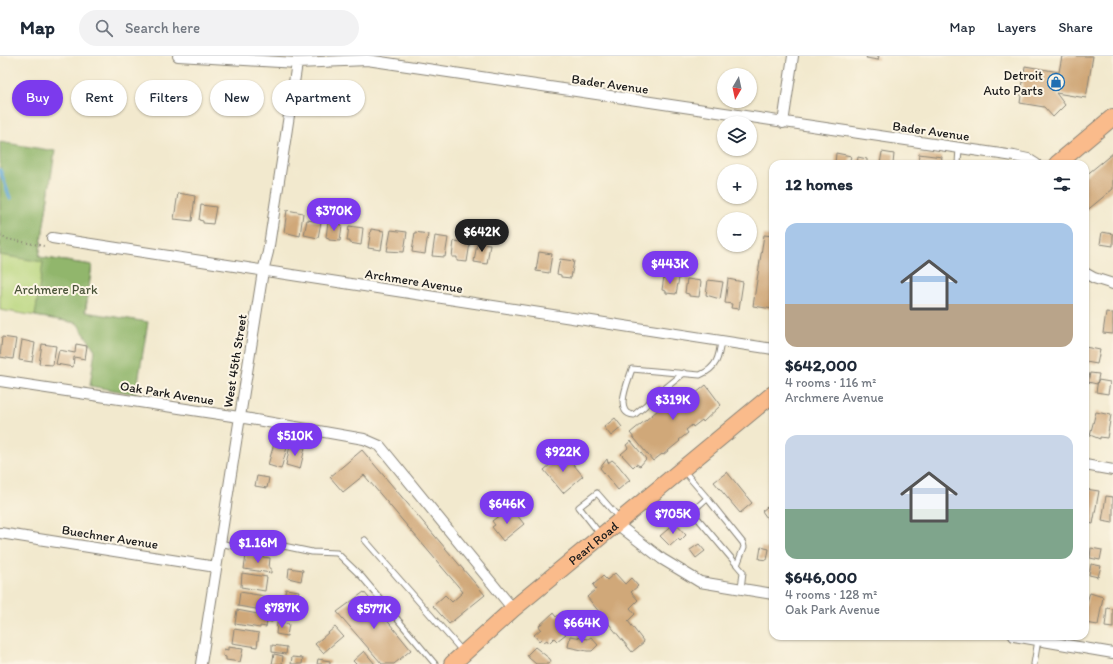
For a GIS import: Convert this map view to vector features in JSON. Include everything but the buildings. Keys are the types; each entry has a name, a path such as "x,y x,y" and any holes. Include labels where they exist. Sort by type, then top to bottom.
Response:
{"main road":[{"path":"1062,160 1113,117"},
{"name":"Pearl Road","path":"452,664 513,609 769,397"}],"street":[{"name":"Bader Avenue","path":"182,56 297,63 367,60 783,123 1014,156 1030,160"},
{"path":"783,123 793,56"},
{"name":"West 45th Street","path":"201,664 239,417 263,271 268,252 297,63"},
{"name":"Archmere Avenue","path":"52,238 769,348"},
{"path":"1089,275 1113,284"},
{"name":"Oak Park Avenue","path":"0,381 239,417 364,439 380,446 513,609"},
{"path":"1089,466 1113,470"},
{"path":"619,522 662,559 700,582 769,593"},
{"name":"Buechner Avenue","path":"0,533 216,567"},
{"path":"1038,640 1113,653"}],"lane":[{"path":"958,160 959,148"},
{"path":"653,399 634,415 625,413 622,403 632,369 700,374 709,371 717,361 721,341"},
{"path":"663,390 684,373"},
{"path":"682,469 743,542 744,547 737,565"},
{"path":"602,536 579,506 597,493 619,522"},
{"path":"707,498 695,509 695,515 743,572 741,589"},
{"path":"220,544 233,546 250,539 312,552 337,553 362,577 435,664"},
{"path":"365,540 464,653"},
{"path":"1034,664 1038,640"}],"path":[{"path":"0,236 48,247 52,238"}],"green space":[{"path":"0,142 55,151 39,257 92,265 85,312 148,322 136,394 90,386 95,350 77,323 35,316 43,262 0,255"},
{"name":"Archmere Park","path":"0,178 49,191 39,257 92,265 84,324 0,310"}],"waterway":[{"path":"0,170 10,198"}],"place":[{"name":"Detroit Auto Parts","path":"1056,82"}]}
